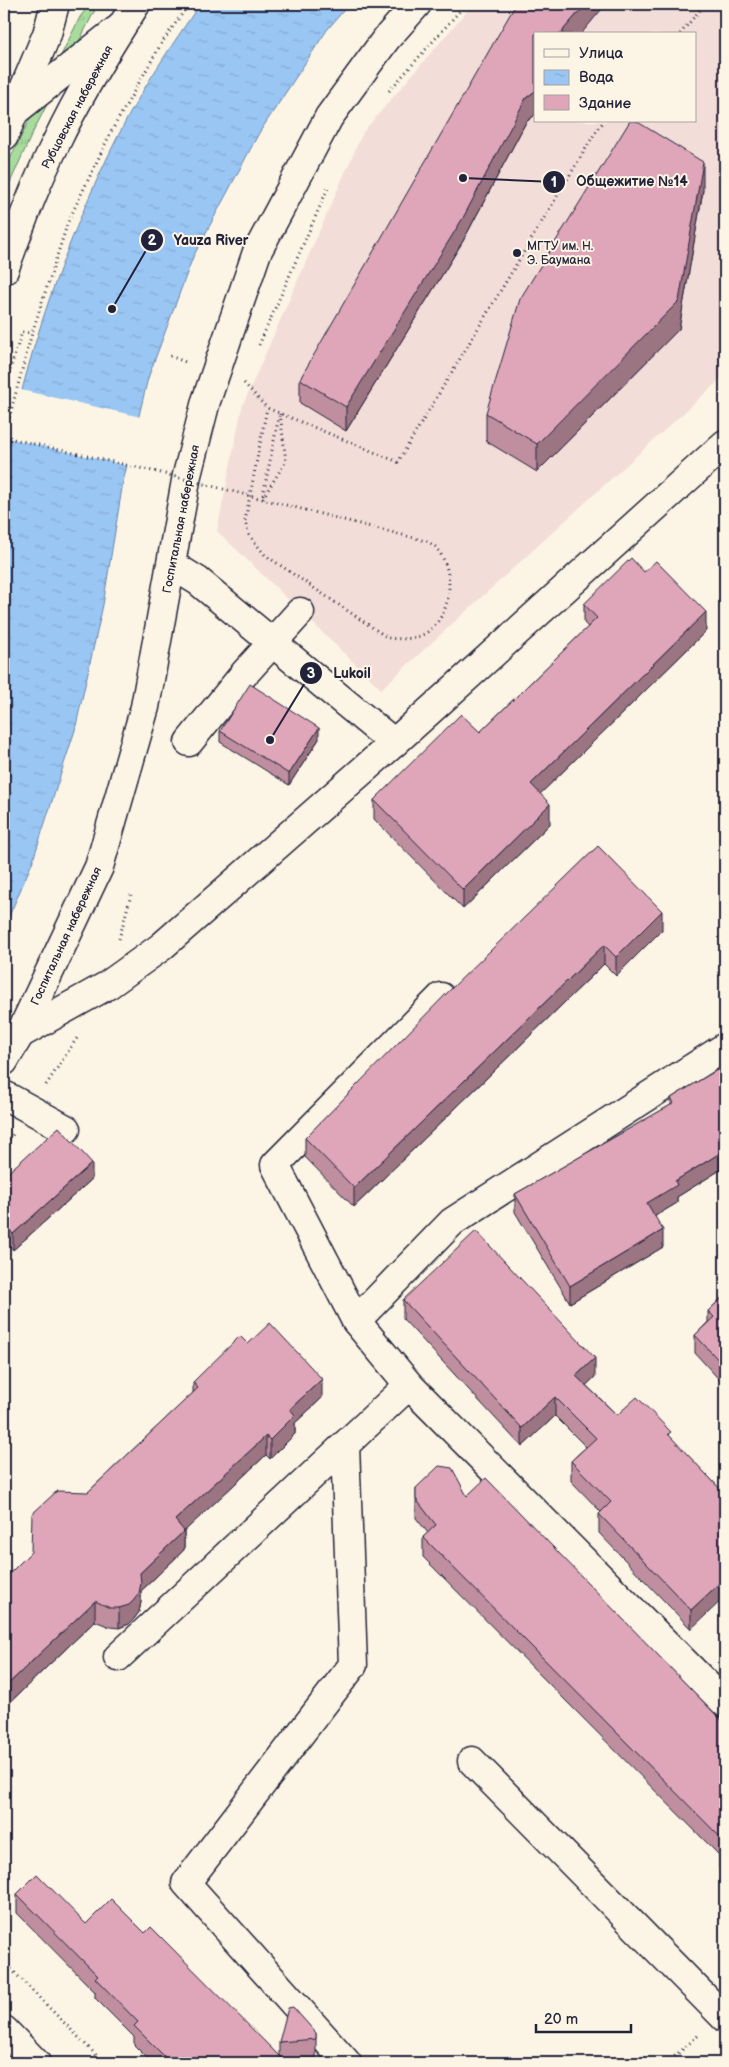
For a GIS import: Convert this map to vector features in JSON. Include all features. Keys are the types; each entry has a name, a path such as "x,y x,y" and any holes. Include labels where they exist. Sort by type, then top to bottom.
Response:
{"main road":[{"path":"4,136 47,34 55,4"},
{"name":"Госпитальная набережная","path":"4,1061 20,1034 99,867 145,707 172,565 186,475 206,401 257,252 329,117 386,39 417,4"},
{"path":"14,112 129,15"},
{"name":"Рубцовская набережная","path":"4,270 25,213 56,143 102,57 129,15"},
{"path":"20,1034 108,986 161,947 394,743 725,444"},
{"path":"172,565 198,580 275,642 394,743"},
{"path":"189,742 244,674 275,642 300,612"},
{"path":"441,997 275,1165 356,1321 409,1385 725,1703"},
{"path":"356,1321 452,1222 725,1047"},
{"path":"4,1095 66,1129"},
{"path":"118,1657 409,1385"},
{"path":"345,1445 354,1665 186,1884 347,2063"},
{"path":"472,1761 724,2017"},
{"path":"4,2030 36,2063"}],"path":[{"path":"189,4 161,44 111,132 68,222 32,333 4,437 263,498 426,541 438,548 450,579 449,595 441,618 425,634 407,639 388,638 265,555 249,535 246,520 267,408"},
{"path":"384,96 466,4"},
{"path":"682,32 706,4"},
{"path":"243,382 267,408 398,462 590,141 603,122"},
{"path":"259,346 329,185"},
{"path":"4,389 22,332 32,333"},
{"path":"170,356 190,364"},
{"path":"263,498 280,413"},
{"path":"263,498 286,461 280,413"},
{"path":"4,1962 104,2063"},
{"path":"667,2063 724,2017"}],"shaded area":[{"name":"МГТУ им. Н. Э. Баумана","path":"473,4 725,4 725,375 381,689 217,531 242,407 363,132"}],"green space":[{"path":"90,4 98,4 31,136 4,196 4,171 80,17"}],"water":[{"path":"200,4 349,4 327,30 259,133 193,257 148,378 123,482 103,605 75,730 32,863 4,928 4,472 13,429 35,343 49,300 64,258 99,175 146,85"}],"pier":[{"path":"21,390 141,417 129,466 8,438"}],"building":[{"path":"516,4 586,4 563,32 534,32 534,92 526,98 463,218 346,407 300,379"},
{"path":"629,122 638,122 703,162 679,301 537,444 486,413 520,299"},
{"path":"631,558 644,572 656,561 706,612 531,784 550,804 463,890 374,800 461,714 480,732 597,618 584,604"},
{"path":"250,684 319,728 289,774 220,731"},
{"path":"598,846 662,911 616,957 604,945 354,1188 305,1138 453,987"},
{"path":"725,1065 725,1150 675,1181 677,1185 647,1203 663,1230 570,1286 515,1194 674,1103 671,1098"},
{"path":"59,1127 92,1163 13,1234 4,1224 4,1176"},
{"path":"476,1231 595,1358 576,1376 617,1415 637,1397 671,1432 668,1434 725,1494 725,1578 691,1610 599,1514 611,1502 571,1461 596,1438 555,1397 522,1428 403,1300"},
{"path":"725,1295 725,1367 695,1335 714,1317 708,1311"},
{"path":"270,1323 322,1379 290,1409 295,1415 270,1440 266,1436 175,1520 184,1531 140,1573 139,1593 129,1605 110,1608 95,1601 4,1688 4,1579 31,1552 32,1514 57,1491 88,1492 198,1388 193,1382 240,1336 248,1344"},
{"path":"439,1466 452,1468 467,1496 486,1478 725,1724 725,1842 423,1537 436,1525 416,1499 416,1488"},
{"path":"725,1843 725,1855 719,1849"},
{"path":"37,1874 86,1924 111,1899 145,1933 151,1927 286,2063 171,2063 134,2026 138,2022 95,1978 98,1976 17,1894"},
{"path":"293,2007 316,2033 316,2039 279,2042 288,2008"}],"place":[{"name":"Общежитие №14","path":"463,178"},
{"name":"МГТУ им. Н. Э. Баумана","path":"517,253"},
{"name":"Yauza River","path":"112,309"},
{"name":"Lukoil","path":"270,740"}]}
